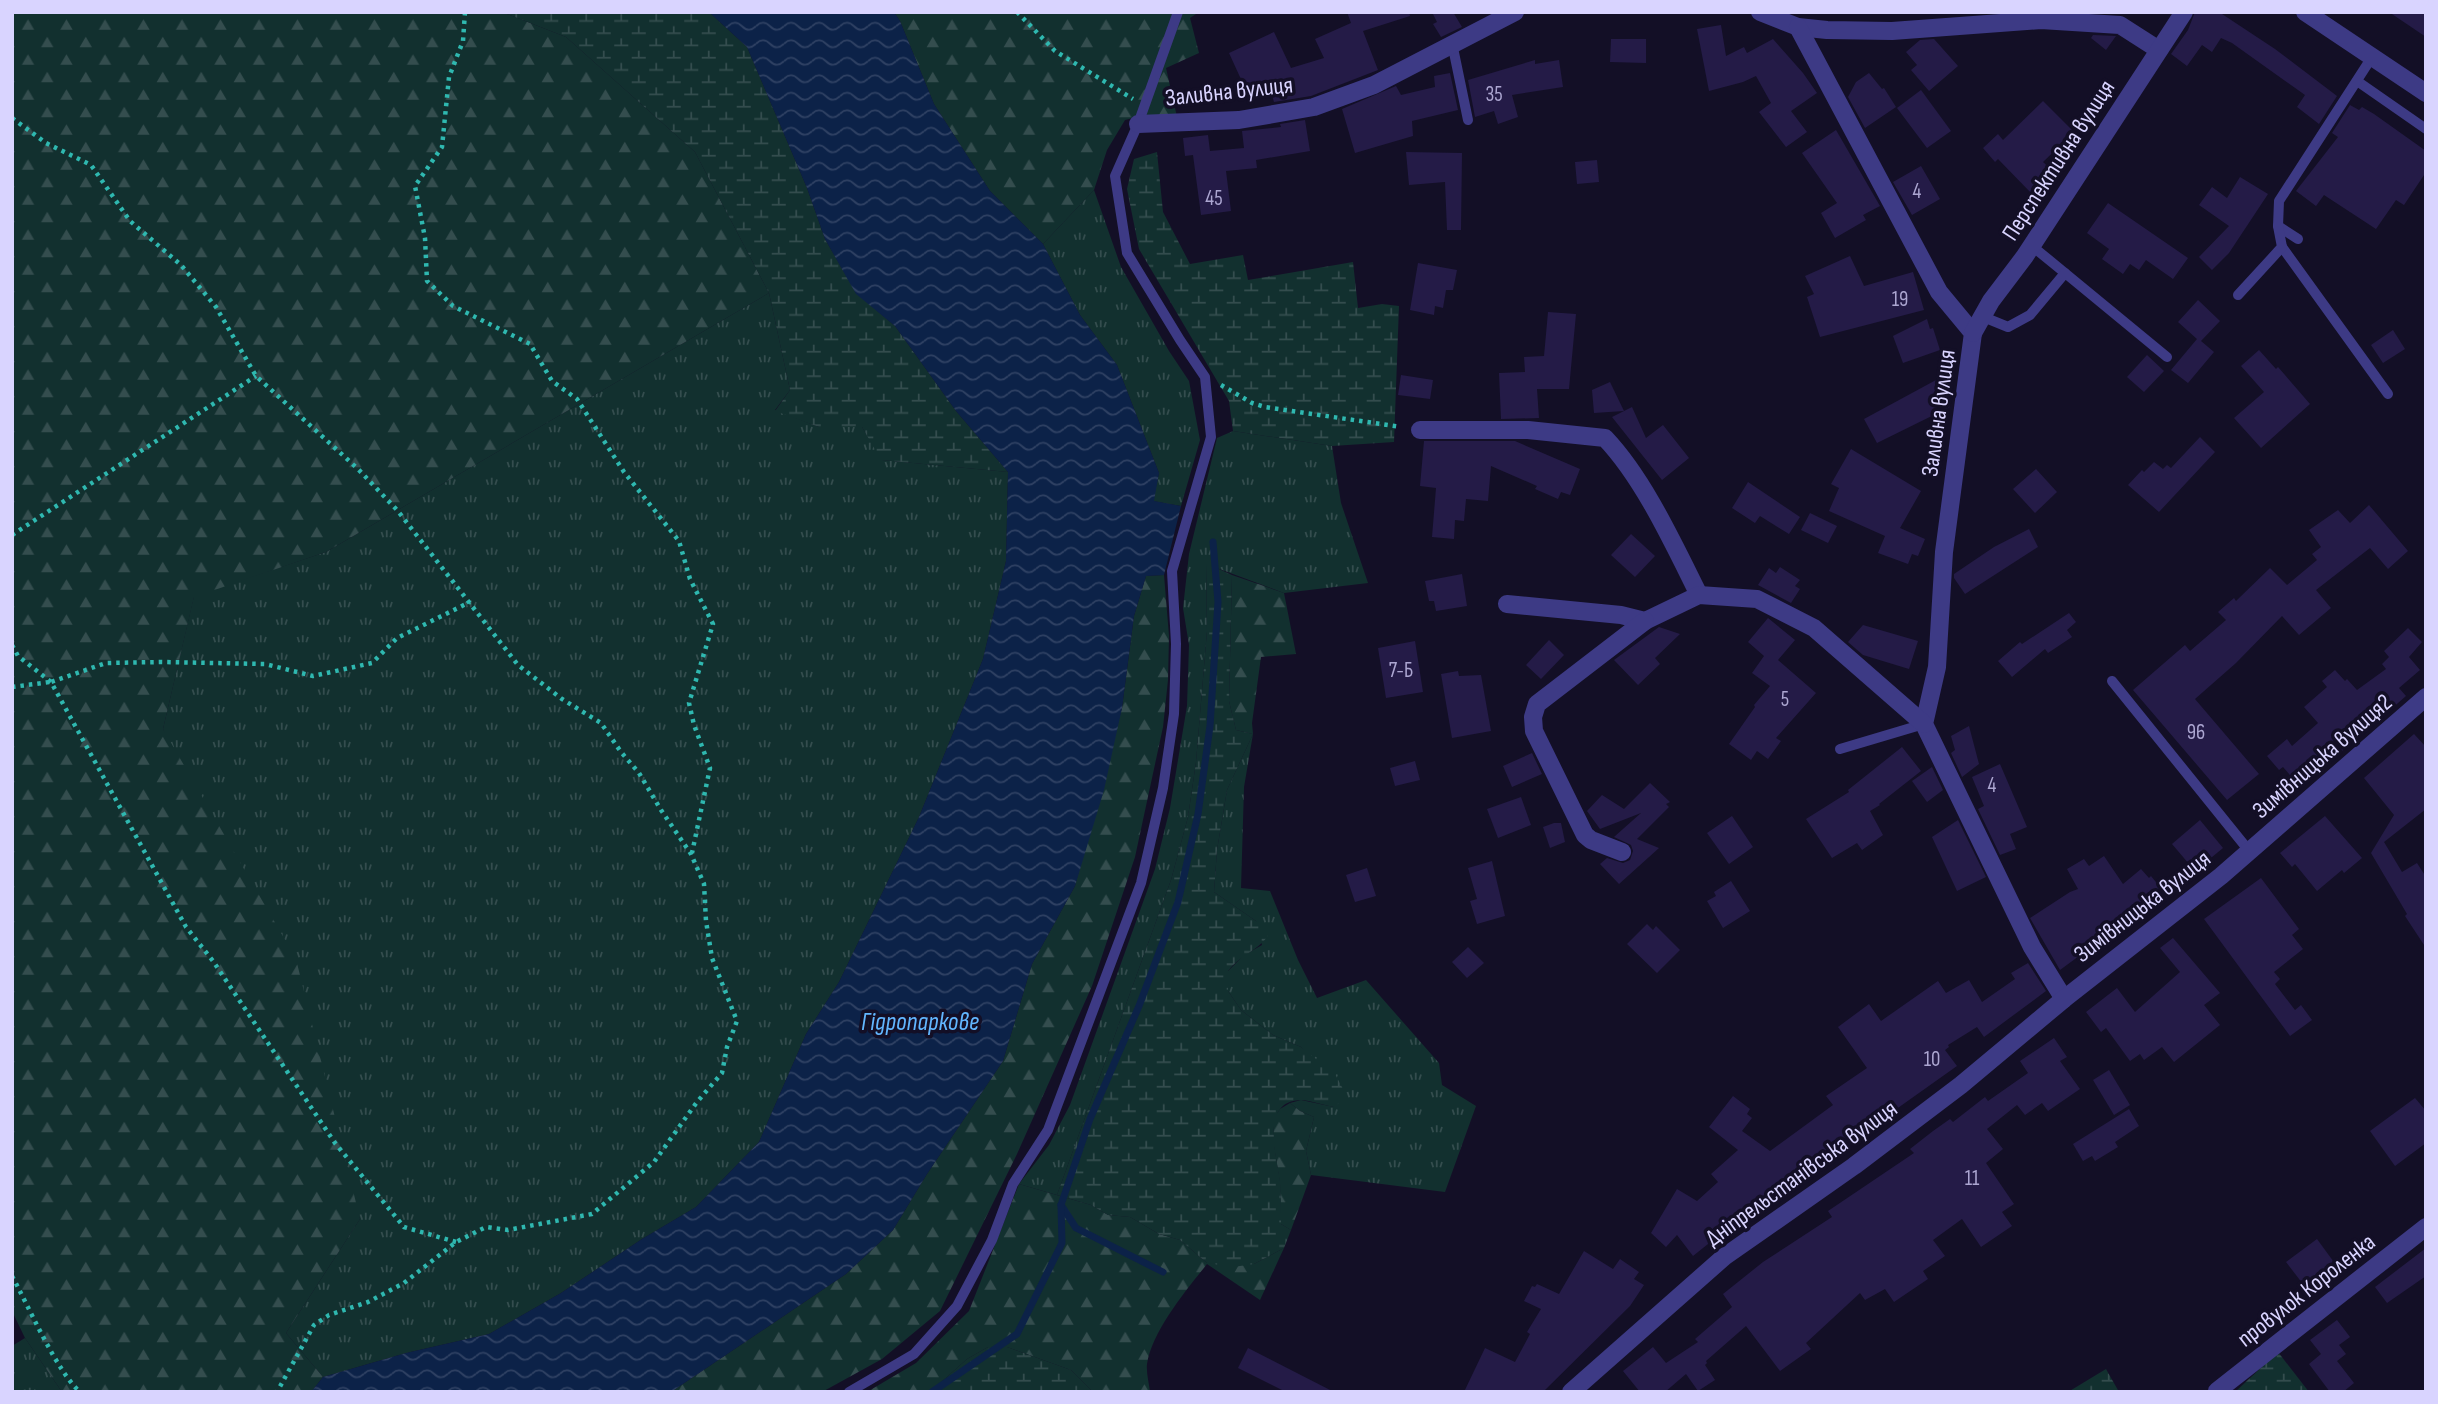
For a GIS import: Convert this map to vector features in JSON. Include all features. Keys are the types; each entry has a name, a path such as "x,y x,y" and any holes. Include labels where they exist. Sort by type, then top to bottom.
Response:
{"street":[{"name":"Заливна вулиця","path":"1138,124 1239,120 1314,107 1374,85 1515,12"},
{"path":"1760,12 1797,27 1892,31 2040,20 2120,24 2159,50"},
{"name":"Перспективна вулиця","path":"1973,333 1981,316 2032,246 2184,12"},
{"path":"2305,12 2426,93"},
{"name":"Заливна вулиця","path":"1797,27 1939,292 1973,333 1944,552 1937,667 1924,724"},
{"path":"1420,430 1528,430 1605,438 1616,449 1662,521 1699,595"},
{"path":"1622,852 1585,835 1534,731 1536,704 1645,621 1699,595 1758,599 1814,628 1924,724 2032,947 2064,999"},
{"path":"1507,604 1621,615 1645,621"},
{"name":"Зимівницька вулиця2","path":"2250,852 2426,697"},
{"name":"Зимівницька вулиця","path":"2064,999 2250,852"},
{"name":"Дніпрельстанівська вулиця","path":"1571,1392 1724,1257 1854,1166 1961,1085 2064,999"},
{"name":"провулок Короленка","path":"2217,1391 2426,1227"}],"lane":[{"path":"849,1392 914,1354 957,1306 992,1240 1013,1184 1048,1130 1141,883 1163,788 1174,714 1176,644 1172,571 1211,437 1205,377 1127,253 1115,176 1138,124 1178,12"},
{"path":"1452,43 1468,120"},
{"path":"2372,57 2279,201 2278,226 2282,247 2388,394"},
{"path":"2357,80 2424,123"},
{"path":"2278,226 2298,239"},
{"path":"2032,246 2167,357"},
{"path":"2238,295 2282,247"},
{"path":"1981,316 2008,327 2030,315 2065,272"},
{"path":"2112,681 2250,852"},
{"path":"1840,749 1924,724"}],"path":[{"path":"465,12 463,41 449,77 442,147 415,186 425,238 427,281 453,306 530,344 552,381 577,399 624,472 679,541 690,579 713,624 689,703 710,768 691,854"},
{"path":"1017,12 1055,51 1143,105"},
{"path":"12,118 46,143 91,165 130,221 181,265 216,307 256,376 358,469 397,510 519,665 562,699 601,723 639,773 691,854 704,884 712,958 737,1021 727,1047 722,1073 696,1101 654,1162 592,1214 508,1230 486,1227 456,1242 404,1283 368,1301 329,1315 314,1325 277,1392"},
{"path":"12,535 256,376"},
{"path":"1205,377 1252,403 1265,407 1420,430"},
{"path":"12,687 51,682 106,663 265,663 313,676 372,663 397,638 470,602"},
{"path":"12,645 18,656 51,682 186,927 213,961 335,1143 404,1227 456,1242"},
{"path":"12,1276 49,1345 80,1392"}],"green space":[{"path":"12,12 502,12 566,37 695,152 769,293 326,552 194,597 163,729 296,959 360,1219 286,1333 323,1377 311,1392 62,1392 25,1338 12,1311"},
{"path":"502,12 709,12 747,47 807,188 825,239 856,293 895,326 956,411 1008,472 881,460 862,427 819,427 775,411 790,390 769,293 695,152 566,37"},
{"path":"894,12 1199,12 1190,18 1199,53 1166,68 1177,117 1141,116 1125,120 1107,150 1094,190 1043,244 990,191 934,104"},
{"path":"1157,152 1163,212 1190,264 1243,255 1248,280 1353,262 1358,308 1382,304 1399,306 1394,442 1332,446 1233,431 1229,401 1139,249 1127,189 1134,159"},
{"path":"1094,190 1121,267 1189,381 1200,440 1181,506 1153,501 1159,473 1117,365 1080,315 1043,244"},
{"path":"769,293 790,390 775,410 819,427 862,427 882,460 1008,472 1006,561 983,659 919,817 839,982 806,1034 759,1142 696,1207 561,1293 489,1334 406,1353 323,1377 286,1333 360,1219 163,729 194,596 326,552"},
{"path":"1233,431 1332,446 1341,503 1368,583 1284,593 1206,564 1207,631 1196,762 1188,817 1171,880 1057,1195 1019,1184 1049,1145 1070,1105 1155,869 1170,808 1187,706 1189,645 1183,608 1189,554 1217,438"},
{"path":"1206,563 1232,575 1229,701 1236,730 1253,734 1227,790 1217,850 1214,892 1256,921 1268,936 1228,971 1228,991 1241,1010 1273,1035 1301,1047 1335,1074 1344,1091 1342,1101 1334,1107 1302,1100 1289,1102 1280,1109 1275,1119 1274,1144 1280,1181 1281,1224 1291,1230 1284,1248 1254,1264 1233,1267 1207,1263 1180,1240 1159,1234 1130,1217 1108,1215 1091,1205 1057,1195 1171,880 1188,817 1196,762 1207,631"},
{"path":"1164,575 1169,636 1168,680 1163,727 1135,857 1092,986 1017,1154 940,1311 882,1359 822,1392 671,1392 846,1274 893,1230 1003,1061 1032,964 1075,886 1122,708 1134,616 1146,576"},
{"path":"1232,575 1284,593 1296,654 1261,657 1252,723 1253,734 1236,730 1229,701"},
{"path":"1253,734 1244,787 1241,888 1270,891 1298,960 1317,998 1366,980 1439,1063 1442,1085 1476,1106 1445,1192 1311,1175 1306,1151 1314,1117 1290,1103 1301,1100 1334,1107 1308,1054 1301,1047 1273,1035 1241,1010 1228,991 1228,971 1243,956 1262,945 1256,921 1214,892 1217,850 1227,790"},
{"path":"1290,1103 1314,1117 1306,1151 1311,1175 1291,1230 1281,1224 1280,1183 1273,1140 1274,1118 1280,1109"},
{"path":"1019,1184 1091,1205 1108,1215 1130,1217 1159,1234 1180,1240 1207,1263 1254,1264 1284,1248 1260,1300 1207,1264 1171,1311 1150,1351 1147,1374 1150,1392 1093,1392 1071,1370 1007,1347 988,1347 967,1359 930,1392 867,1392 916,1363 969,1311"},
{"path":"25,1338 62,1392 12,1392 12,1346"},
{"path":"988,1347 1007,1347 1071,1370 1093,1392 930,1392 967,1359"},
{"path":"2278,1352 2309,1392 2235,1392"},
{"path":"2106,1369 2119,1392 2068,1392"}],"water":[{"name":"Гідропаркове","path":"709,12 894,12 934,104 990,191 1043,244 1080,315 1117,365 1159,473 1154,501 1181,506 1164,575 1146,576 1134,616 1122,708 1104,790 1075,886 1032,964 1003,1061 893,1230 846,1274 671,1392 311,1392 323,1377 406,1353 489,1334 561,1293 696,1207 759,1142 806,1034 839,982 919,817 983,659 1006,561 1008,472 956,411 895,326 856,294 825,239 807,188 747,47"}],"building":[{"path":"1347,12 1409,12 1410,16 1363,31 1378,70 1311,96 1274,102 1270,89 1250,99 1229,53 1274,32 1291,68 1324,58 1315,39 1351,23"},
{"path":"1432,12 1453,12 1462,27 1441,37 1433,24 1437,22"},
{"path":"2195,12 2219,12 2275,49 2337,96 2319,124 2297,107 2305,95 2232,43 2221,38 2212,52 2202,45 2187,66 2171,54 2188,30"},
{"path":"2389,12 2426,12 2426,37"},
{"path":"1721,25 1726,56 1744,47 1747,53 1773,39 1817,93 1791,111 1807,132 1786,147 1759,112 1771,103 1756,76 1709,91 1697,29"},
{"path":"2093,35 2116,36 2106,50 2091,38"},
{"path":"1611,39 1646,39 1646,63 1610,62"},
{"path":"1934,39 1958,66 1929,91 1911,70 1917,65 1906,52 1920,40"},
{"path":"1535,60 1535,64 1559,60 1563,87 1512,95 1518,117 1498,124 1494,111 1475,117 1468,80"},
{"path":"1450,73 1458,110 1412,121 1413,136 1355,153 1342,109 1396,86 1401,95 1435,87 1434,76"},
{"path":"1869,73 1882,89 1884,88 1896,107 1865,128 1848,97 1856,82"},
{"path":"1921,90 1951,131 1927,148 1897,108"},
{"path":"2043,101 2074,132 2043,162 2054,172 2032,194 1998,159 1995,162 1983,148 1998,134 2003,140"},
{"path":"2350,105 2359,110 2362,107 2374,114 2426,151 2426,172 2404,205 2396,200 2376,229 2324,195 2316,206 2296,191 2338,137 2332,133"},
{"path":"1305,120 1310,151 1256,160 1257,168 1226,171 1231,211 1201,215 1193,155 1185,156 1183,138 1208,135 1210,151 1244,148 1242,131 1281,127 1280,124"},
{"path":"1836,130 1880,206 1863,215 1866,220 1835,238 1821,213 1837,203 1802,153"},
{"path":"1406,152 1462,153 1461,230 1447,230 1445,182 1409,185"},
{"path":"1597,160 1599,182 1577,184 1575,162"},
{"path":"1921,166 1940,199 1912,215 1893,182"},
{"path":"2240,177 2268,194 2229,253 2212,270 2199,257 2229,226 2199,205 2212,187 2227,198"},
{"path":"2108,203 2188,258 2173,279 2146,260 2139,270 2130,264 2123,274 2102,259 2109,249 2087,233"},
{"path":"1850,256 1864,286 1913,272 1924,310 1820,337 1807,297 1814,294 1805,276"},
{"path":"1418,263 1457,270 1453,290 1446,290 1443,308 1435,306 1434,315 1410,310"},
{"path":"2198,300 2220,321 2201,341 2214,352 2188,383 2171,370 2197,339 2178,322"},
{"path":"1548,312 1576,314 1569,389 1537,389 1539,418 1501,419 1499,373 1525,372 1524,357 1544,356"},
{"path":"1927,319 1940,350 1903,363 1893,336"},
{"path":"2393,330 2405,349 2383,363 2371,345"},
{"path":"2259,350 2276,369 2278,367 2310,404 2261,448 2234,418 2264,392 2241,366"},
{"path":"2147,355 2164,371 2144,392 2127,377"},
{"path":"1401,375 1433,380 1430,399 1398,395"},
{"path":"1936,380 1950,407 1877,443 1864,419"},
{"path":"1610,382 1624,411 1594,413 1592,390"},
{"path":"1632,407 1646,438 1663,425 1689,458 1662,480 1612,417"},
{"path":"2200,437 2215,452 2159,512 2128,485 2154,462 2163,469 2167,465 2171,468"},
{"path":"1424,441 1515,441 1580,469 1570,495 1561,492 1558,499 1535,489 1537,486 1491,466 1488,501 1466,499 1464,521 1455,520 1454,539 1432,537 1436,488 1420,486"},
{"path":"1851,449 1921,491 1900,528 1925,539 1918,556 1912,554 1908,564 1878,553 1885,536 1829,511 1839,488 1831,484"},
{"path":"2036,469 2057,492 2035,513 2013,489"},
{"path":"1748,482 1800,517 1789,534 1760,516 1755,523 1732,508"},
{"path":"2369,505 2408,551 2388,569 2370,548 2316,590 2331,608 2299,635 2282,616 2236,663 2195,699 2259,774 2227,800 2133,690 2185,645 2190,651 2226,620 2218,612 2234,598 2236,601 2270,568 2287,585 2317,560 2312,554 2321,547 2309,530 2338,510 2350,523"},
{"path":"1810,513 1837,526 1828,543 1801,530"},
{"path":"2029,529 2038,547 1965,594 1954,574 1994,547"},
{"path":"1631,534 1655,556 1635,577 1611,555"},
{"path":"1780,567 1800,580 1795,586 1800,589 1791,603 1758,585 1769,568 1776,573"},
{"path":"1462,574 1467,606 1436,611 1434,601 1429,601 1425,581"},
{"path":"2069,613 2076,622 2067,630 2072,637 2048,653 2045,649 2012,677 1998,661 2020,642 2022,644"},
{"path":"1768,618 1795,640 1778,660 1816,693 1776,738 1781,741 1768,759 1757,751 1751,760 1729,744 1770,686 1752,673 1764,656 1748,642"},
{"path":"1863,625 1918,641 1909,669 1863,655 1848,642"},
{"path":"1659,627 1680,634 1655,658 1660,664 1638,685 1614,660"},
{"path":"2408,628 2422,642 2409,657 2420,670 2399,688 2406,696 2390,710 2386,705 2347,738 2351,743 2316,774 2311,768 2296,782 2283,767 2279,770 2267,756 2287,739 2292,746 2318,723 2304,707 2327,687 2322,681 2335,670 2357,690 2386,669 2382,664 2389,657 2384,651"},
{"path":"1549,640 1564,655 1541,679 1526,665"},
{"path":"1415,641 1423,692 1386,698 1378,648"},
{"path":"1458,671 1459,676 1481,675 1491,731 1452,738 1441,674"},
{"path":"1969,726 1979,764 1962,777 1951,753 1955,750 1951,736"},
{"path":"2414,734 2426,747 2426,809 2384,842 2402,872 2417,863 2426,877 2426,948 2405,916 2407,914 2371,853 2394,815 2364,778"},
{"path":"1902,747 1921,771 1870,811 1883,835 1862,850 1857,843 1832,858 1806,819 1849,792 1848,790"},
{"path":"1532,753 1542,774 1512,787 1503,766"},
{"path":"1415,761 1420,780 1395,786 1390,768"},
{"path":"2000,764 2027,827 2010,834 2016,849 2000,855 1978,809 1984,806 1972,777"},
{"path":"1932,767 1943,790 1927,802 1912,781"},
{"path":"1650,783 1670,802 1666,804 1669,807 1637,839 1659,848 1619,884 1600,864 1607,858 1623,863 1630,860 1633,851 1631,845 1614,837 1641,813 1600,829 1587,811 1602,795 1624,809"},
{"path":"1521,797 1531,825 1498,838 1487,809"},
{"path":"1732,816 1753,847 1729,864 1707,833"},
{"path":"2325,816 2362,858 2344,873 2342,870 2317,891 2295,864 2292,867 2280,853"},
{"path":"1958,820 1986,877 1957,891 1932,837"},
{"path":"2200,820 2223,848 2195,871 2172,844"},
{"path":"1561,823 1565,842 1550,848 1543,827"},
{"path":"2104,856 2123,884 2141,869 2149,878 2151,876 2168,897 2114,941 2109,934 2060,970 2030,918 2078,889 2067,869 2084,859 2089,866"},
{"path":"1492,861 1505,916 1477,924 1470,901 1477,899 1468,868"},
{"path":"1367,868 1376,896 1355,902 1346,875"},
{"path":"2261,878 2299,929 2292,935 2303,949 2274,972 2280,979 2275,984 2295,1010 2301,1005 2312,1020 2290,1036 2204,919"},
{"path":"1731,881 1750,911 1723,928 1707,901 1716,896 1714,892"},
{"path":"1647,924 1653,930 1656,926 1680,950 1657,973 1627,944"},
{"path":"2173,938 2220,993 2204,1005 2220,1025 2174,1062 2162,1047 2144,1060 2140,1054 2130,1061 2106,1028 2101,1032 2086,1012 2117,988 2135,1012 2180,972 2160,948"},
{"path":"1468,947 1484,963 1467,978 1452,962"},
{"path":"2028,963 2046,991 1984,1037 1977,1027 1948,1045 1945,1050 1957,1066 1857,1137 1859,1139 1836,1156 1831,1150 1792,1179 1796,1185 1765,1206 1759,1196 1693,1256 1677,1235 1666,1247 1651,1233 1677,1189 1697,1201 1718,1182 1711,1174 1738,1150 1709,1127 1733,1096 1750,1109 1747,1114 1752,1118 1742,1131 1770,1151 1833,1105 1826,1096 1867,1068 1838,1027 1869,1004 1881,1021 1938,981 1946,993 1969,980 1982,1002 2015,979 2011,973"},
{"path":"2054,1038 2067,1057 2060,1061 2080,1089 2048,1111 2042,1103 2025,1115 2017,1105 1987,1129 2003,1149 1986,1163 2014,1204 2002,1212 2012,1226 1981,1247 1962,1219 1933,1240 1945,1256 1923,1271 1928,1279 1894,1302 1885,1289 1865,1300 1860,1293 1806,1343 1811,1349 1780,1371 1746,1326 1706,1361 1705,1365 1715,1380 1698,1391 1686,1374 1665,1392 1640,1392 1623,1371 1653,1347 1666,1363 1698,1342 1695,1339 1732,1307 1723,1294 1763,1262 1832,1217 1828,1211 1914,1153 1910,1149 1933,1131 1950,1119 1953,1122 1985,1097 1988,1101 2028,1073 2020,1061"},
{"path":"2109,1070 2130,1105 2114,1115 2093,1080"},
{"path":"2415,1098 2426,1111 2426,1143 2395,1166 2370,1131"},
{"path":"2129,1109 2139,1126 2115,1142 2118,1147 2095,1161 2092,1156 2083,1161 2073,1144"},
{"path":"2317,1239 2336,1265 2306,1288 2286,1262"},
{"path":"2426,1248 2426,1276 2387,1303 2375,1287"},
{"path":"1584,1251 1613,1269 1620,1259 1639,1272 1634,1279 1644,1285 1630,1306 1543,1392 1464,1392 1485,1348 1515,1362 1530,1334 1527,1332 1541,1309 1524,1301 1532,1286 1537,1284 1559,1294"},
{"path":"2337,1320 2350,1337 2339,1345 2346,1354 2337,1361 2354,1383 2343,1392 2330,1392 2309,1364 2321,1354 2310,1340"},
{"path":"1248,1348 1334,1392 1286,1392 1238,1368"}],"waterway":[{"path":"932,1392 1017,1334 1062,1243 1061,1205 1090,1119 1139,1006 1178,902 1198,814 1210,726 1218,602 1213,542"},
{"path":"1061,1205 1076,1228 1163,1272"}]}
